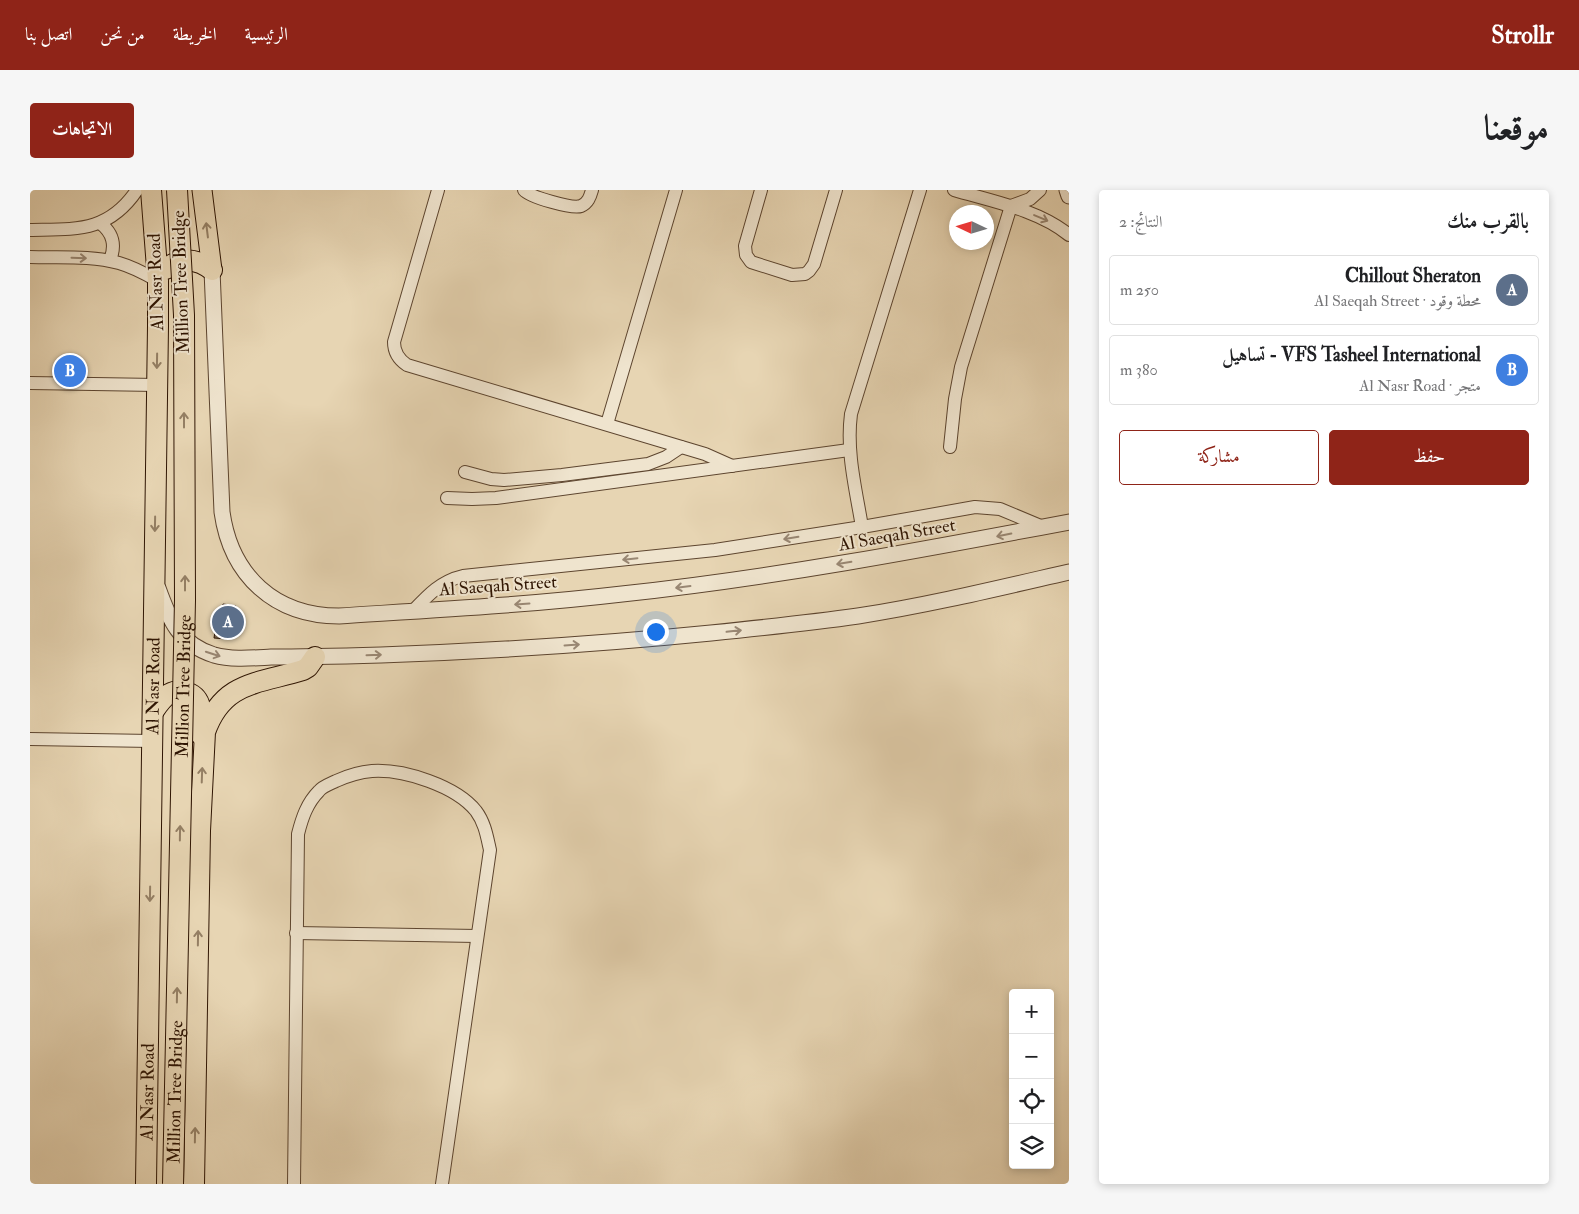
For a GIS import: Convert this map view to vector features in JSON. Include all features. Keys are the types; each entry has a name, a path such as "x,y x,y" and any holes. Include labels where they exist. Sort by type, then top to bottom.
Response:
{"highway":[{"name":"Al Nasr Road","path":"146,1184 158,281 151,190"},
{"name":"Million Tree Bridge","path":"173,1184 184,600 184,315 178,190"},
{"path":"158,281 169,266 187,260 205,264 212,270"},
{"path":"194,1184 200,831 205,732 216,708 235,691 246,685 303,670 315,657"},
{"path":"153,712 163,699 171,693 182,691 192,695 200,707 200,732 203,746"}],"main road":[{"path":"202,190 212,270"}],"street":[{"path":"30,230 73,229 92,226 100,223 118,210 137,190"},
{"path":"438,190 394,342 398,358 407,365 714,456 732,466"},
{"path":"524,190 530,195 577,207 588,201 592,190"},
{"path":"607,424 676,190"},
{"path":"761,190 745,246 746,255 755,264 796,276 805,274 814,264 836,190"},
{"path":"862,527 849,450 849,426 854,402 920,190"},
{"path":"954,190 1010,206 1045,220 1069,235"},
{"path":"1010,206 1021,204 1040,190"},
{"path":"1067,190 1069,196"},
{"path":"950,447 955,399 962,367 1010,206"},
{"path":"100,223 110,233 114,247 110,260"},
{"path":"30,257 110,260 132,267 158,281"},
{"name":"Al Saeqah Street","path":"212,270 222,512 227,538 245,572 262,590 284,604 305,613 339,616 557,601 708,583 858,560 1069,522"},
{"path":"30,383 157,385"},
{"path":"465,472 504,480 535,478 648,464 666,457 682,447"},
{"path":"447,498 472,500 496,498 849,450"},
{"path":"413,611 441,584 463,576 716,550 862,527 966,508 984,506 1007,511 1043,527"},
{"path":"154,578 175,628 189,642 205,651 213,655 231,658 315,657 513,649 773,627 904,608 1069,572"},
{"path":"30,739 152,741"},
{"path":"294,1184 298,834 302,817 321,789 348,775 372,771 416,777 444,788 468,803 477,813 486,830 490,850 442,1184"},
{"path":"296,933 477,936"}],"building":[{"path":"223,604 236,606 234,618 220,616"},
{"path":"216,625 230,626 228,639 214,638"}],"place":[{"name":"VFS Tasheel International - تساهيل","path":"70,371"},
{"name":"Chillout Sheraton","path":"228,622"}]}
